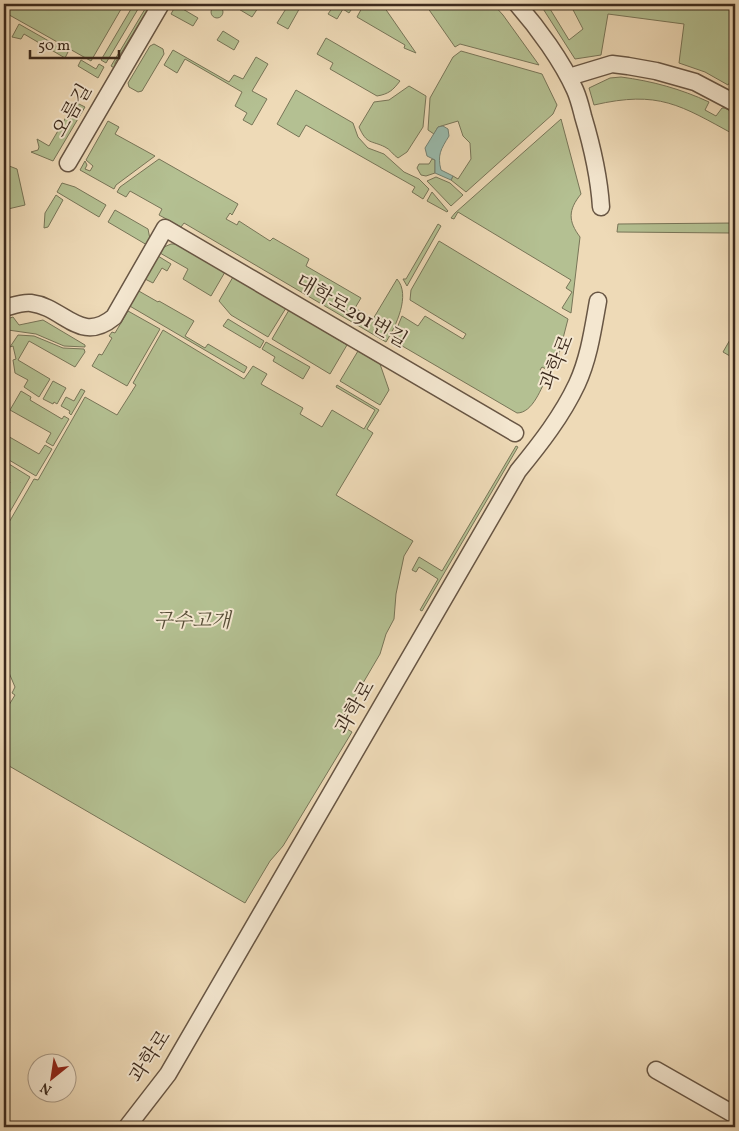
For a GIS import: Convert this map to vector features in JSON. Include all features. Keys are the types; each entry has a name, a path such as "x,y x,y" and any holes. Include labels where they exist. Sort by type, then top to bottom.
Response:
{"street":[{"name":"오름길","path":"68,163 161,4"},
{"path":"517,4 534,23 569,77 576,92 599,182 601,207"},
{"path":"569,77 612,64 628,66 656,71 695,82 735,103"},
{"name":"대학로291번길","path":"4,308 29,303 45,306 81,326 95,327 103,325 114,317 165,228 515,433"},
{"name":"과학로","path":"127,1127 168,1074 518,471 550,431 577,384 592,339 598,302"},
{"path":"656,1070 735,1115"}],"green space":[{"path":"4,4 124,4 91,61 4,12"},
{"path":"134,4 141,4 106,63 101,60"},
{"path":"148,4 151,4 115,63 116,69 111,66"},
{"path":"240,4 251,4 258,8 252,17 237,8"},
{"path":"289,4 302,4 288,29 277,23"},
{"path":"335,4 355,4 349,13 343,9 337,19 328,14"},
{"path":"364,4 382,4 416,53 404,48 405,45 357,17"},
{"path":"425,4 493,4 539,65 460,44 455,47"},
{"path":"540,4 547,4 569,40 583,29 570,4 735,4 735,73 728,85 705,72 679,63 684,24 608,14 601,55 575,59"},
{"path":"176,5 198,18 193,26 171,14"},
{"path":"219,6 222,7 222,17 215,18 212,17 211,10 212,7"},
{"path":"19,24 68,52 65,58 24,34 21,39 12,37"},
{"path":"223,31 239,41 234,50 217,40"},
{"path":"326,38 400,81 390,91 377,96 330,69 333,63 317,54"},
{"path":"154,44 163,49 164,54 142,91 138,92 129,87 128,83 150,46"},
{"path":"173,50 229,82 234,75 243,79 256,57 268,64 252,91 267,99 252,125 243,120 247,113 235,106 242,92 185,59 177,73 164,65"},
{"path":"461,51 542,74 557,105 553,114 466,192 451,180 453,176 458,179 471,159 470,143 463,136 458,121 438,127 434,134 428,130 430,98 453,57"},
{"path":"81,60 96,69 99,64 104,67 98,78 78,66"},
{"path":"621,77 666,86 698,97 709,102 705,110 716,116 722,108 725,108 735,114 735,135 683,108 668,103 636,99 594,105 589,88 610,78"},
{"path":"409,86 426,96 423,127 407,152 398,158 387,148 364,137 359,127 374,102 389,100"},
{"path":"296,90 353,123 358,137 368,148 384,154 404,172 419,179 429,189 423,199 412,192 415,187 306,125 299,137 277,124"},
{"path":"75,102 85,107 53,161 31,152 38,150 37,139 49,146"},
{"path":"561,119 581,194 574,205 571,216 573,226 580,237 571,313 562,308 572,292 566,288 571,280 458,212 454,219 451,218"},
{"path":"108,121 119,127 115,134 155,156 116,185 114,189 80,170 85,161 87,165 85,169 90,171 93,166 86,160"},
{"path":"159,159 238,204 232,215 230,213 226,219 237,225 239,221 270,241 273,238 309,259 306,266 361,298 355,308 373,319 397,279 403,293 401,311 386,342 184,223 181,227 159,215 162,209 130,191 126,197 117,192 120,187"},
{"path":"432,159 435,160 435,173 426,176 421,175 417,168 419,164 429,164"},
{"path":"4,164 17,169 25,205 8,209 4,206"},
{"path":"436,177 450,183 463,195 451,206 427,181"},
{"path":"62,183 75,187 106,205 99,217 57,192"},
{"path":"432,192 448,211 447,212 427,201"},
{"path":"56,195 63,200 48,227 44,228 45,213"},
{"path":"115,210 148,229 150,239 147,245 108,222"},
{"path":"735,223 735,235 730,233 617,232 618,224"},
{"path":"438,224 441,226 407,286 403,279 406,279"},
{"path":"439,241 568,319 559,354 550,371 542,367 540,370 548,375 536,399 523,412 517,413 392,340 402,316 418,326 425,316 463,339 466,334 410,300 411,290"},
{"path":"177,244 225,272 211,296 183,279 188,269 160,253 164,247"},
{"path":"158,256 171,264 167,271 162,268 153,283 145,279"},
{"path":"233,277 286,308 268,337 231,315 219,301"},
{"path":"137,290 194,321 185,336 205,348 208,344 247,367 244,373 128,305"},
{"path":"289,310 347,345 330,374 272,339"},
{"path":"128,311 160,329 127,386 92,366 99,354 102,355 112,338 109,336 112,332 115,333"},
{"path":"13,317 19,325 43,320 85,345 85,347 64,346 36,334 8,330 7,319"},
{"path":"228,319 264,341 260,348 223,326"},
{"name":"구수고개","path":"163,330 244,379 253,366 267,374 261,384 303,408 300,414 322,427 332,410 364,429 375,410 336,387 337,385 379,410 367,429 373,433 336,495 413,541 404,556 396,594 394,619 386,634 380,654 339,724 352,732 283,846 270,861 245,903 4,763 4,710 6,710 15,695 12,693 15,687 4,661 4,531 34,479 38,480 85,397 117,415 136,385 133,383"},
{"path":"735,331 735,359 723,352"},
{"path":"18,335 34,336 63,348 84,349 85,352 75,367 29,341 18,360 50,379 39,397 24,387 28,380 15,373 13,360 16,359 13,346 10,347"},
{"path":"266,342 310,367 303,379 273,361 275,357 262,349"},
{"path":"358,351 380,364 389,390 380,405 340,381"},
{"path":"53,381 66,388 57,404 43,399"},
{"path":"81,389 85,391 71,415 70,411 61,406 66,397 74,401"},
{"path":"21,391 31,397 30,400 62,419 64,416 69,419 53,446 46,442 51,433 10,410"},
{"path":"6,435 39,454 45,445 52,449 36,476 4,457 4,439"},
{"path":"516,446 518,447 422,611 420,610 438,579 419,567 416,572 412,570 419,557 442,571"},
{"path":"9,464 30,477 4,522 4,494 10,482 4,478 4,473"}],"shaded area":[{"path":"443,126 448,129 449,136 439,160 441,170 453,176 451,180 435,173 435,160 427,156 425,148 438,127"}]}
